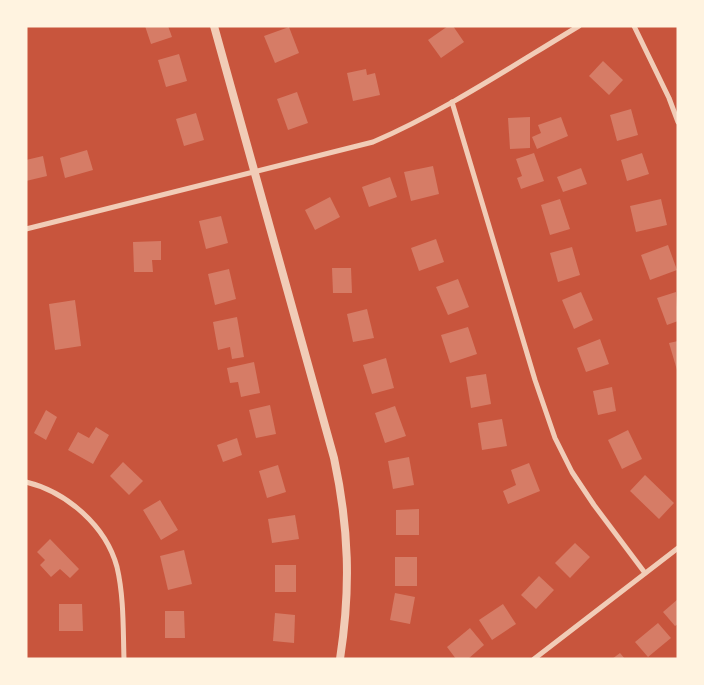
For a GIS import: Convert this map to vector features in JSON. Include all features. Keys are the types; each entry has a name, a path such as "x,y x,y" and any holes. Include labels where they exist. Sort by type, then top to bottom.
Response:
{"street":[{"path":"214,26 334,458 343,502 348,575 346,619 340,659"},
{"path":"26,229 373,142 406,127 452,102 579,26"},
{"path":"634,26 669,98 678,122"},
{"path":"452,102 535,380 555,438 572,472 594,505 645,573"},
{"path":"26,482 44,487 72,503 89,519 108,546 116,566 121,592 124,659"},
{"path":"534,659 678,548"}],"building":[{"path":"145,26 168,26 172,37 151,44"},
{"path":"448,26 453,26 464,42 441,58 428,40"},
{"path":"289,27 299,53 275,63 264,36"},
{"path":"179,54 187,81 166,87 158,60"},
{"path":"603,61 623,80 609,95 589,76"},
{"path":"366,69 367,75 375,73 380,95 353,101 347,73"},
{"path":"297,92 308,123 288,130 277,99"},
{"path":"631,109 638,135 617,141 610,115"},
{"path":"196,113 204,140 184,146 176,119"},
{"path":"530,117 530,148 510,149 508,118"},
{"path":"561,117 568,136 537,149 532,137 541,133 538,125"},
{"path":"87,150 93,170 65,178 60,158"},
{"path":"534,153 544,181 521,189 517,178 522,176 516,159"},
{"path":"642,153 649,174 627,181 621,160"},
{"path":"43,156 47,176 26,181 26,160"},
{"path":"433,166 439,194 411,201 404,172"},
{"path":"581,168 587,184 563,192 557,177"},
{"path":"390,177 397,197 369,207 362,187"},
{"path":"330,197 340,217 315,230 305,210"},
{"path":"560,199 570,229 550,235 541,205"},
{"path":"661,199 667,225 636,232 630,206"},
{"path":"221,216 228,243 206,249 199,221"},
{"path":"436,239 444,262 419,271 411,248"},
{"path":"161,241 161,260 152,260 153,272 134,272 133,242"},
{"path":"668,245 677,270 650,280 641,255"},
{"path":"572,247 580,275 558,282 550,253"},
{"path":"332,268 351,268 352,293 333,293"},
{"path":"229,269 236,299 215,305 208,274"},
{"path":"458,279 469,307 448,315 436,287"},
{"path":"581,292 593,320 574,329 562,300"},
{"path":"676,292 678,321 667,325 657,298"},
{"path":"75,300 81,346 55,350 49,304"},
{"path":"367,309 374,338 353,342 347,314"},
{"path":"237,317 244,357 232,359 230,347 218,350 213,322"},
{"path":"468,327 477,354 450,363 441,335"},
{"path":"600,339 609,364 586,372 577,348"},
{"path":"678,341 678,370 677,370 669,343"},
{"path":"386,358 394,388 372,394 363,365"},
{"path":"254,362 260,393 241,397 238,382 230,383 227,368"},
{"path":"486,374 491,404 471,408 466,377"},
{"path":"612,387 616,411 598,415 593,391"},
{"path":"270,405 276,434 256,438 249,410"},
{"path":"395,406 406,436 385,443 375,413"},
{"path":"46,410 57,417 46,440 34,433"},
{"path":"502,419 507,446 482,450 478,423"},
{"path":"96,427 109,435 93,464 68,450 78,432 89,438"},
{"path":"628,430 642,459 622,469 608,440"},
{"path":"237,438 242,455 223,462 217,445"},
{"path":"409,457 414,485 393,489 388,461"},
{"path":"123,462 143,481 129,495 110,476"},
{"path":"529,463 540,491 508,504 503,491 516,485 511,470"},
{"path":"278,465 286,492 267,498 259,471"},
{"path":"645,475 674,503 659,519 630,491"},
{"path":"160,500 178,530 161,540 143,510"},
{"path":"419,509 419,535 396,535 396,510"},
{"path":"295,515 299,539 272,543 268,519"},
{"path":"50,539 79,569 70,578 60,569 51,577 40,565 45,560 37,552"},
{"path":"575,543 590,557 570,578 555,563"},
{"path":"184,550 192,584 168,590 160,556"},
{"path":"395,557 417,557 417,586 395,586"},
{"path":"275,565 296,565 296,592 275,592"},
{"path":"539,576 554,590 536,609 521,595"},
{"path":"395,593 415,597 410,624 390,620"},
{"path":"678,599 678,624 675,626 663,612"},
{"path":"59,604 82,604 83,631 59,631"},
{"path":"503,604 516,624 492,640 479,620"},
{"path":"165,611 184,611 185,638 165,638"},
{"path":"275,613 295,615 294,643 273,641"},
{"path":"658,623 671,638 648,657 635,642"},
{"path":"470,628 484,645 468,659 456,659 447,647"},
{"path":"620,653 625,659 612,659"}]}
